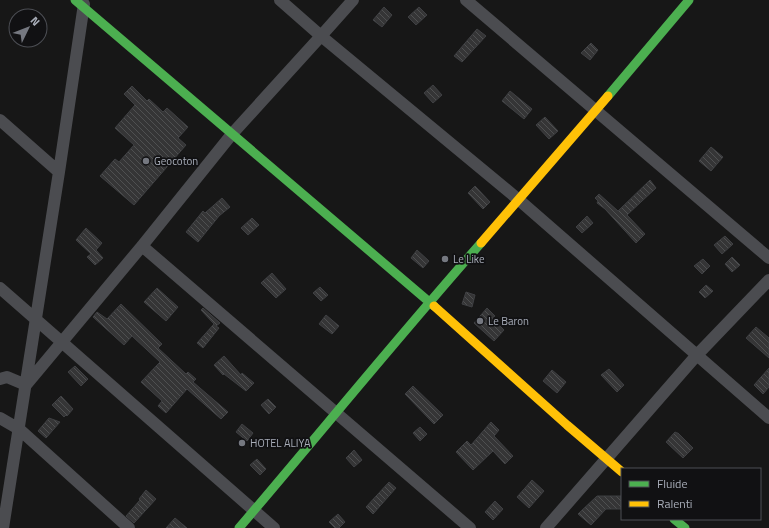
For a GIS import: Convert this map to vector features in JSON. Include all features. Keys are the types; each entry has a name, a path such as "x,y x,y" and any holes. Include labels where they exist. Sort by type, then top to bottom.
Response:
{"main road":[{"path":"239,528 429,302 519,200 689,0"},
{"path":"81,2 232,134 429,302 561,420 621,471"},
{"path":"675,520 684,528"}],"street":[{"path":"280,0 321,36 519,200 696,356 769,418"},
{"path":"26,384 142,246 232,134 352,0"},
{"path":"466,0 769,258"},
{"path":"3,528 59,172 81,2"},
{"path":"0,120 59,172"},
{"path":"142,246 470,528"},
{"path":"546,528 696,356 769,280"},
{"path":"0,288 274,528"},
{"path":"0,379 7,377 26,384"},
{"path":"0,418 19,429 129,528"}],"building":[{"path":"384,7 392,15 382,27 373,20"},
{"path":"419,7 427,15 416,25 408,17"},
{"path":"477,29 486,36 462,62 454,56"},
{"path":"591,43 598,50 590,60 581,53"},
{"path":"433,85 442,95 433,103 424,93"},
{"name":"Geocoton","path":"132,86 147,101 149,99 163,112 167,108 188,127 178,138 186,145 134,205 100,176 115,159 119,162 134,145 115,128 135,105 124,94"},
{"path":"510,91 532,109 524,119 502,101"},
{"path":"545,117 558,131 549,139 536,125"},
{"path":"711,147 723,157 711,171 699,161"},
{"path":"650,180 656,188 627,215 645,234 636,243 605,209 597,203 598,201 595,198 599,194 618,211"},
{"path":"475,186 490,202 483,209 468,193"},
{"path":"222,198 230,207 219,216 198,242 186,232 203,211 205,213"},
{"path":"587,216 593,223 582,233 576,227"},
{"path":"252,218 259,225 248,235 241,228"},
{"path":"86,228 102,243 96,250 103,258 95,265 87,257 91,254 76,240"},
{"path":"725,236 733,244 722,254 714,245"},
{"path":"417,250 429,261 423,268 411,258"},
{"path":"732,257 740,265 732,272 725,264"},
{"path":"703,259 710,266 702,274 694,266"},
{"path":"272,273 286,289 276,298 261,283"},
{"path":"706,285 713,291 705,298 699,292"},
{"path":"320,287 328,295 321,301 313,293"},
{"path":"157,288 178,307 166,321 144,302"},
{"path":"466,292 475,295 472,307 462,304"},
{"path":"121,304 162,344 158,348 186,374 188,372 196,379 193,382 228,412 221,419 187,389 166,413 158,406 162,401 141,382 160,362 132,336 124,345 93,317 97,312 107,319"},
{"path":"203,308 220,323 216,326 219,328 203,348 197,343 214,324 201,310"},
{"path":"487,308 495,316 492,318 504,330 494,341 474,323"},
{"path":"326,315 339,326 332,334 319,324"},
{"path":"756,327 769,338 769,358 746,338"},
{"path":"224,356 241,375 242,373 254,383 246,391 224,374 223,375 214,365"},
{"path":"75,366 88,379 81,386 68,372"},
{"path":"769,368 769,387 763,394 754,385"},
{"path":"609,369 624,385 617,392 601,375"},
{"path":"552,370 566,382 557,393 543,381"},
{"path":"413,386 443,415 434,424 405,394"},
{"path":"61,396 73,409 67,416 66,415 64,417 52,405"},
{"path":"268,399 276,407 269,414 261,405"},
{"path":"49,418 60,422 46,438 38,431"},
{"path":"491,422 499,430 494,436 513,456 505,464 493,451 473,470 456,452 467,441 471,445"},
{"path":"242,424 253,433 247,441 236,432"},
{"path":"420,427 427,434 420,441 413,433"},
{"path":"675,432 678,433 693,448 683,458 666,442"},
{"path":"354,450 362,460 354,467 346,458"},
{"path":"257,459 266,469 260,475 250,465"},
{"path":"532,480 544,491 529,508 517,497"},
{"path":"389,482 396,488 373,514 366,507"},
{"path":"146,490 156,499 134,523 126,516 140,500 139,499"},
{"path":"597,496 621,496 621,509 606,509 591,525 578,514"},
{"path":"495,501 503,509 493,520 485,512"},
{"path":"338,514 345,522 339,528 335,528 329,522"},
{"path":"175,518 187,528 166,528"}],"traffic: fast":[{"path":"75,0 434,306"},
{"path":"608,96 689,0"},
{"path":"239,528 481,243"},
{"path":"675,520 685,528"}],"traffic: slow":[{"path":"481,243 608,96"},
{"path":"434,306 621,471"}],"place":[{"name":"Geocoton","path":"146,161"},
{"name":"Le Like","path":"445,259"},
{"name":"Le Baron","path":"480,321"},
{"name":"HOTEL ALIYA","path":"242,443"}]}
